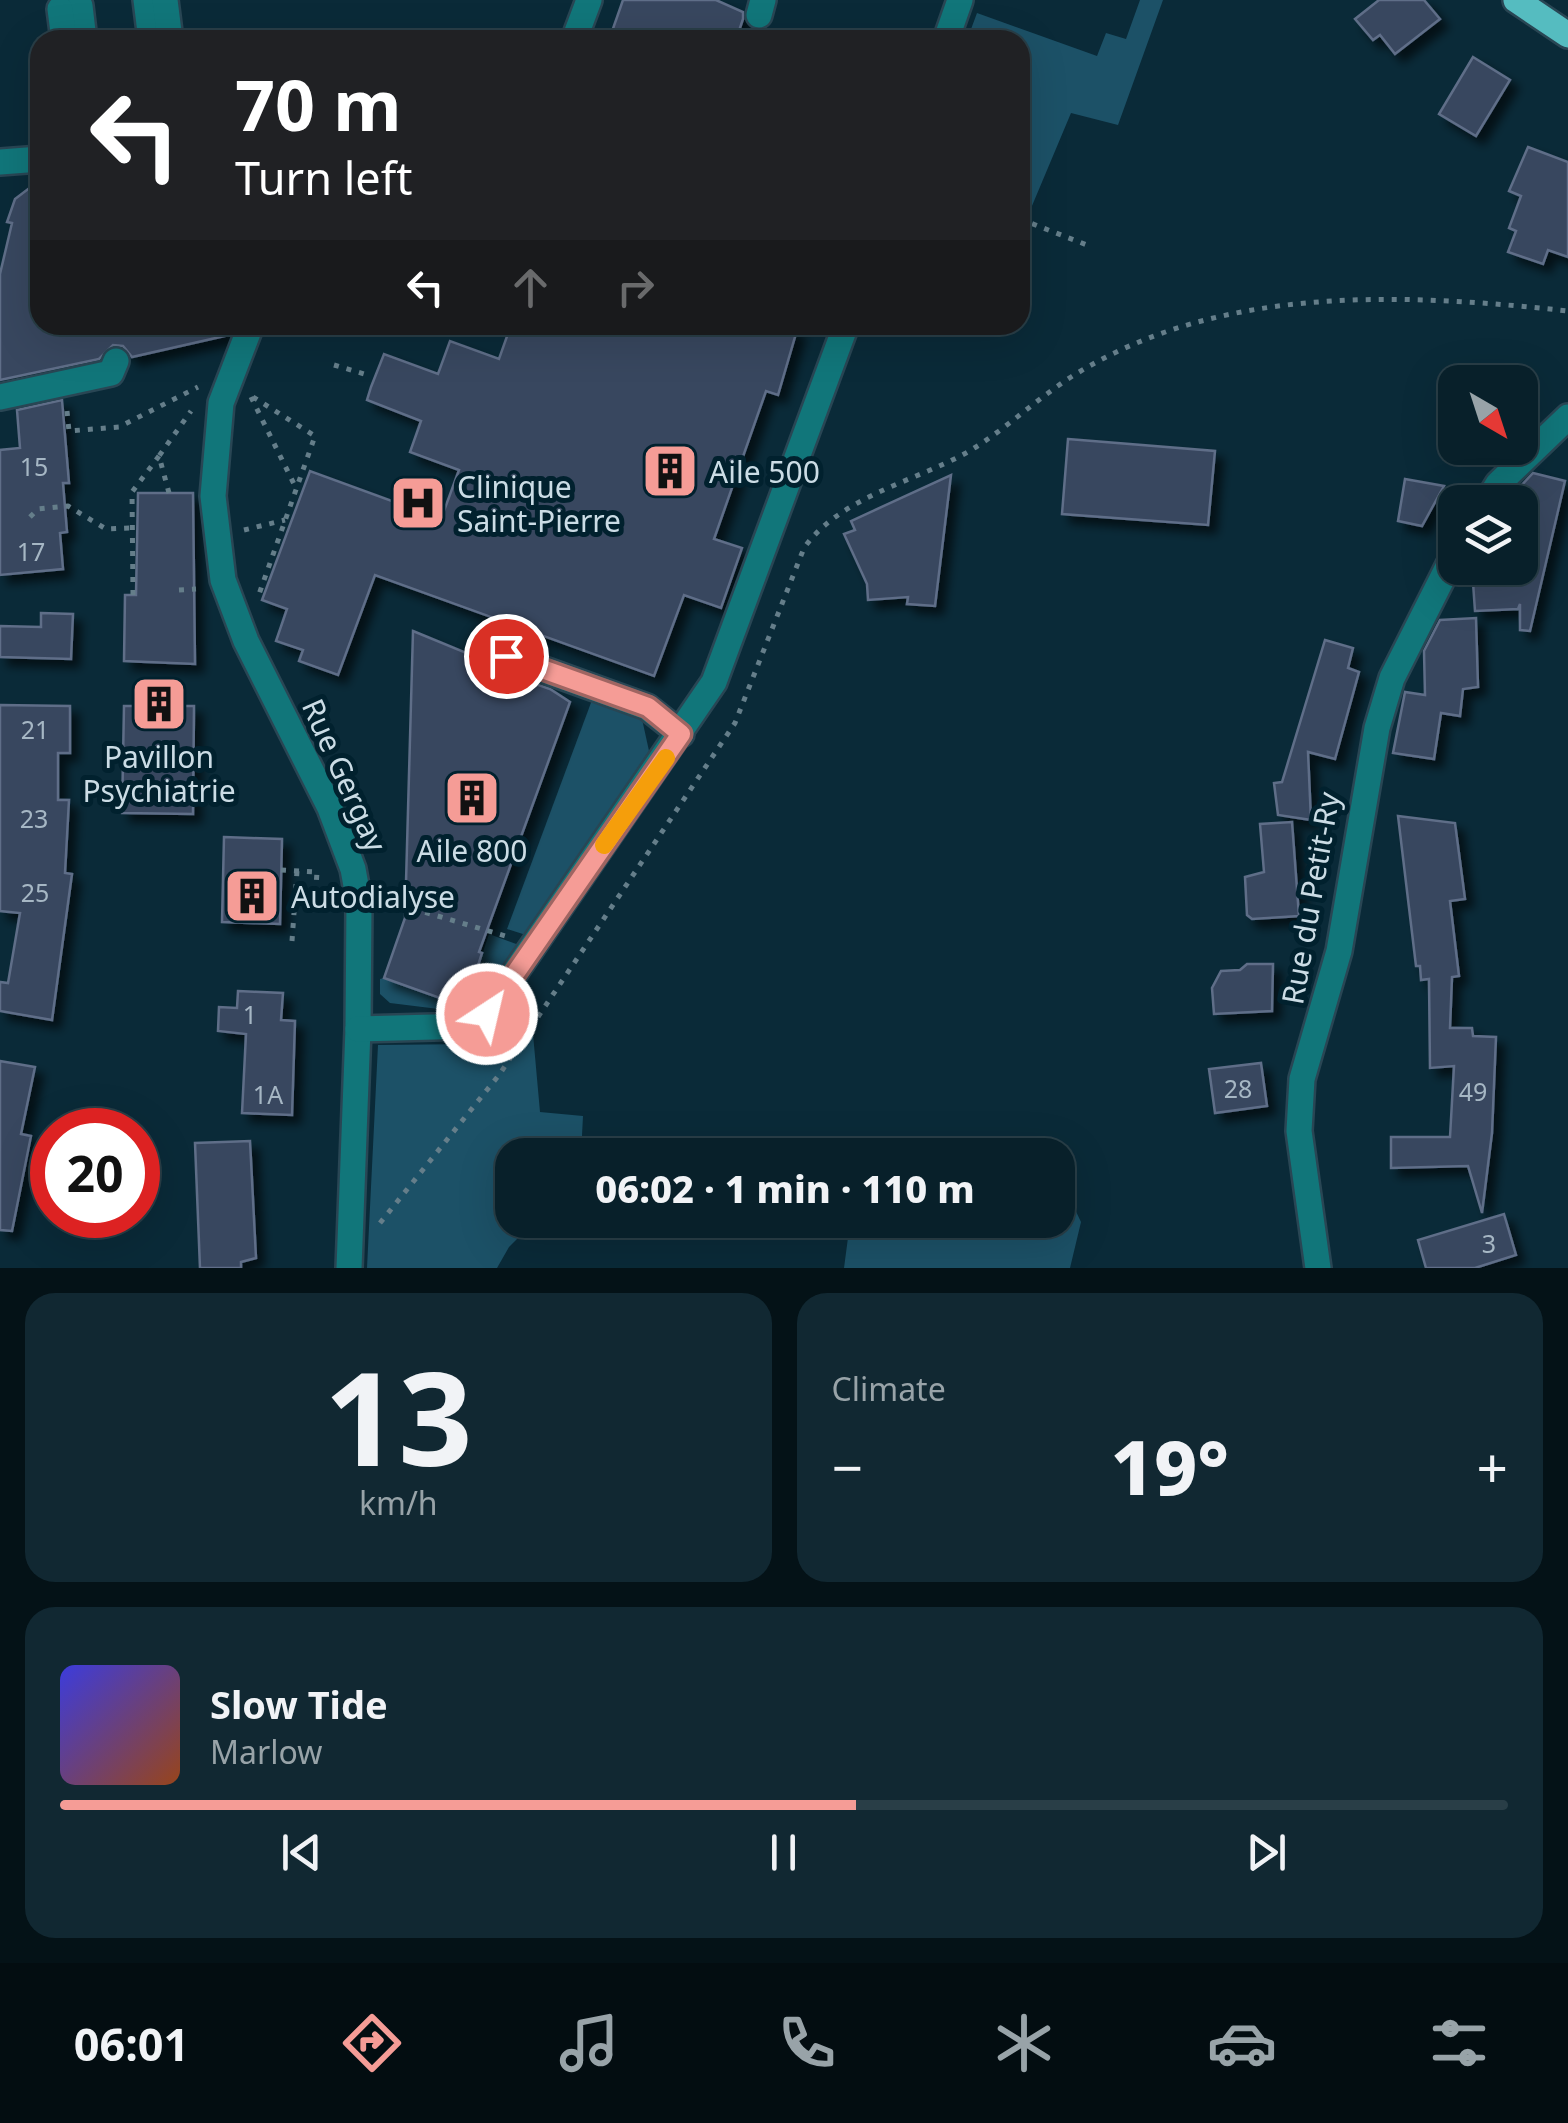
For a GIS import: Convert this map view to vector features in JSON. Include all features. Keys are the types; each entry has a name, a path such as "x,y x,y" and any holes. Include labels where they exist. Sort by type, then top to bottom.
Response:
{"main road":[{"path":"1516,0 1568,35"}],"street":[{"path":"146,0 150,30"},
{"path":"164,0 168,30"},
{"path":"578,30 588,0"},
{"path":"950,30 960,0"},
{"path":"66,30 70,7 80,30"},
{"path":"0,162 30,160"},
{"name":"Rue Gergay","path":"247,335 221,403 213,496 223,580 246,641 330,808 353,868 359,902 350,1256"},
{"path":"358,1029 471,1026 487,1014 714,682 842,335"},
{"path":"0,397 111,373 116,361"},
{"path":"1497,485 1568,416"},
{"name":"Rue du Petit-Ry","path":"1318,1268 1298,1131 1302,1079 1340,951 1377,728 1392,678 1439,585"},
{"path":"506,656 648,707 681,734"}],"path":[{"path":"1030,223 1087,246"},
{"path":"350,1256 499,1076 734,723 804,548 821,524 971,450 1072,376 1129,348 1199,322 1306,300 1483,302 1568,312"},
{"path":"334,365 372,376"},
{"path":"66,410 69,431 119,426 201,386 200,398 132,492 133,595"},
{"path":"256,603 315,436 250,395 296,488"},
{"path":"158,456 169,493"},
{"path":"30,518 38,508 68,506 106,528 131,528"},
{"path":"240,531 284,520"},
{"path":"179,590 197,589 198,578"},
{"path":"281,870 316,872 315,901 331,903"},
{"path":"292,942 296,871"},
{"path":"386,906 407,907 505,936"}],"shaded area":[{"path":"1140,0 1163,0 1118,125 1071,113 1030,211 1030,32 1097,56 1106,33 1126,39"},
{"path":"977,13 1024,30 971,30"},
{"path":"592,700 642,719 649,751 526,935 507,929"},
{"path":"489,934 519,945 496,984 473,1007 463,1012 390,1003 380,994 380,979 384,978 465,1006"},
{"path":"513,1028 533,1034 540,1112 583,1116 582,1138 495,1138 495,1238 518,1238 497,1268 367,1268 378,1045 474,1044"},
{"path":"1075,1209 1081,1222 1070,1268 844,1268 848,1238 1075,1238"}],"building":[{"path":"623,0 716,0 743,12 739,30 612,30"},
{"path":"1379,0 1424,0 1440,19 1395,54 1380,35 1373,40 1355,19"},
{"path":"1473,57 1510,80 1476,136 1439,114"},
{"path":"1528,147 1568,162 1568,257 1548,250 1543,264 1508,252 1516,231 1509,228 1521,196 1509,191"},
{"path":"30,188 30,335 229,335 132,357 123,346 113,345 99,359 0,380 0,274 12,223 7,222 15,199"},
{"path":"507,335 796,335 778,395 766,391 714,539 742,548 721,608 684,595 654,676 375,575 338,675 299,661 303,650 276,641 287,609 262,600 310,471 441,519 459,470 410,452 421,421 367,400 384,354 438,374 450,341 499,359"},
{"path":"62,400 69,483 63,483 67,532 60,533 63,569 0,575 0,450 20,448 17,410"},
{"path":"1068,439 1215,451 1208,525 1062,514"},
{"path":"1533,473 1565,481 1530,631 1520,630 1520,604 1518,609 1475,611 1473,585 1538,585 1538,485 1522,485"},
{"path":"951,475 935,606 907,604 908,597 868,600 867,584 844,534 855,530 851,521"},
{"path":"1405,479 1438,485 1438,497 1422,526 1398,521"},
{"path":"138,493 193,493 195,664 124,661 125,595 136,595"},
{"path":"41,613 73,614 71,659 0,657 0,626 41,627"},
{"path":"1476,618 1478,687 1463,689 1460,716 1441,713 1434,759 1393,753 1405,692 1425,695 1424,651 1440,620"},
{"name":"Aile 800","path":"413,631 469,654 469,666 550,689 570,702 479,952 482,953 465,1007 384,978 405,918"},
{"path":"1325,640 1353,648 1348,668 1359,672 1335,759 1308,752 1311,820 1278,815 1274,783 1282,782"},
{"path":"0,705 70,706 70,753 58,753 58,800 69,800 65,873 72,874 52,1020 0,1011 0,982 8,983 20,913 0,911"},
{"path":"124,706 194,706 193,814 122,813"},
{"path":"1398,816 1455,823 1465,899 1450,901 1459,976 1452,977 1450,1028 1472,1028 1473,1036 1496,1037 1492,1133 1482,1213 1468,1166 1391,1168 1391,1137 1450,1137 1454,1066 1430,1068 1429,979 1421,980 1420,966 1416,966"},
{"path":"1292,822 1299,916 1252,919 1247,915 1245,877 1264,872 1260,824"},
{"name":"Autodialyse","path":"224,837 282,839 280,924 222,922"},
{"path":"1247,964 1273,964 1272,1011 1214,1014 1212,988 1221,971 1240,970"},
{"path":"238,991 283,993 281,1020 295,1021 292,1115 242,1113 246,1034 218,1031 219,1007 237,1008"},
{"path":"0,1061 35,1067 21,1134 30,1136 30,1141 12,1231 0,1230"},
{"path":"1261,1063 1267,1106 1215,1113 1209,1069"},
{"path":"250,1141 256,1258 241,1262 241,1268 200,1268 195,1143"},
{"path":"1504,1214 1516,1255 1475,1268 1426,1268 1418,1240"}],"slow traffic":[{"path":"604,845 666,758"}],"place":[{"name":"Aile 500","path":"670,471"},
{"name":"Clinique Saint-Pierre","path":"418,503"},
{"name":"Pavillon Psychiatrie","path":"159,704"},
{"name":"Aile 800","path":"472,798"},
{"name":"Autodialyse","path":"252,896"}],"route":[{"path":"487,1014 681,734 648,707 506,656"}]}
